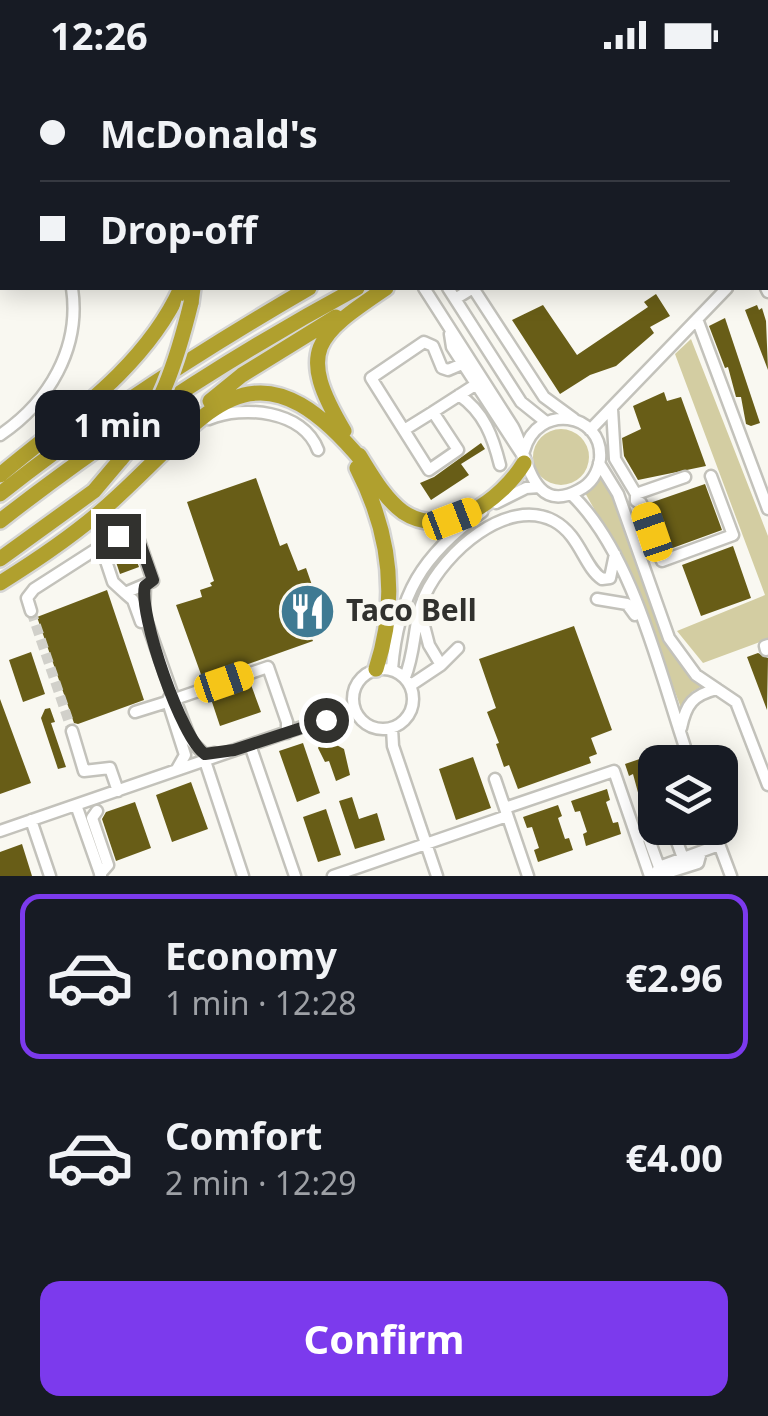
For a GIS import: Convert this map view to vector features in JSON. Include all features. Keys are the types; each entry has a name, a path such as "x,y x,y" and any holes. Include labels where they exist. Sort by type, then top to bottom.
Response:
{"highway":[{"path":"112,380 153,330 166,290"},
{"path":"0,475 139,356 159,331 180,290"},
{"path":"0,494 128,400 306,290"},
{"path":"0,522 178,392 353,290"},
{"path":"382,290 334,324 319,352 317,371 321,393 391,501 422,520 452,519 497,498 515,478 524,457"},
{"path":"135,480 205,405 242,375 382,290"},
{"path":"0,559 94,491 135,443 160,400 180,351 192,295"},
{"path":"0,585 76,532 210,409 230,398 269,394 296,402 320,416 363,462"},
{"path":"320,416 351,457 382,528 390,600 384,669"}],"street":[{"path":"0,436 26,415 58,374 73,323 72,290"},
{"path":"449,290 522,402 546,422"},
{"path":"455,300 470,290"},
{"path":"474,290 544,397 590,430 600,451 600,463 622,506 668,638 696,675 736,702 764,762 768,785"},
{"path":"590,430 724,290"},
{"path":"427,292 513,426 527,472 540,487 554,494 571,494 590,482 600,463"},
{"path":"697,318 768,509"},
{"path":"450,328 452,347 524,457"},
{"path":"433,412 458,450 429,470 372,378 424,342 433,346 442,368 448,370 462,364"},
{"path":"404,430 476,385"},
{"path":"460,395 475,406 492,436 500,465"},
{"path":"612,408 615,459 642,503 662,561 733,535 711,476"},
{"path":"157,460 212,417 245,411 290,422 311,434 318,450"},
{"path":"524,457 531,434 546,422 562,418 579,422"},
{"path":"622,506 686,476"},
{"path":"384,669 412,585 450,536 497,498 540,487"},
{"path":"571,494 598,525 614,554 684,745"},
{"path":"408,681 384,669 367,673 354,689 354,709 366,724 383,730 400,724 411,711 414,702 408,681 420,608 436,575 468,542 517,514 542,515 560,524 576,540 596,575 610,578"},
{"path":"31,611 27,598 34,589 134,526 153,580 125,593"},
{"path":"101,546 113,582 132,600 139,615 191,742 205,754 234,750"},
{"path":"614,554 610,578 597,599 627,604 643,626"},
{"path":"145,586 144,614 185,755 176,771"},
{"path":"420,608 429,645 440,666"},
{"path":"408,681 440,666 458,648"},
{"path":"135,712 268,667 288,722 287,733"},
{"path":"680,733 689,702 699,694 717,689"},
{"path":"0,831 354,709"},
{"path":"392,728 393,746 437,876"},
{"path":"72,731 84,771 110,768 118,791"},
{"path":"751,740 763,734"},
{"path":"250,745 295,876"},
{"path":"204,761 243,876"},
{"path":"333,876 426,845 614,771 655,874"},
{"path":"494,779 528,876"},
{"path":"76,805 100,875"},
{"path":"97,811 92,818 108,865 100,875"},
{"path":"629,814 638,818"},
{"path":"31,820 50,876"},
{"path":"652,845 655,874"},
{"path":"678,845 683,858"},
{"path":"655,874 683,858 720,845 731,876"},
{"path":"647,851 655,874"},
{"path":"655,874 698,862 701,852"}],"shaded area":[{"path":"691,339 768,536 768,639 703,663 677,631 765,595 675,354"},
{"path":"561,429 581,437 589,457 581,477 561,485 541,477 533,457 541,437"},
{"path":"599,476 612,492 667,646 704,685 692,692 681,708 631,574 584,491"}],"building":[{"path":"656,294 670,316 650,327 654,333 616,366 590,375 560,394 512,320 543,305 577,355 648,307 644,302"},
{"path":"757,305 766,321 768,370 745,310"},
{"path":"725,318 760,423 751,426 746,424 741,397 736,397 728,367 725,368 709,326"},
{"path":"664,392 667,401 681,397 706,466 638,480 624,456 622,438 641,429 633,406"},
{"path":"481,443 485,449 461,464 469,475 431,500 420,483"},
{"path":"256,478 280,546 287,543 298,571 306,568 326,625 309,631 313,641 203,680 176,605 202,597 200,590 212,586 214,581 187,502"},
{"path":"705,484 722,530 667,550 650,503"},
{"path":"130,542 139,567 120,574 112,550"},
{"path":"733,546 751,598 701,616 682,565"},
{"path":"107,590 144,700 78,724 74,723 37,617"},
{"path":"574,626 612,730 591,738 597,754 589,757 591,763 518,789 496,744 499,743 487,712 496,708 479,659"},
{"path":"31,652 45,694 23,702 9,660"},
{"path":"758,653 768,658 767,710 747,657"},
{"path":"250,682 261,712 220,726 210,696"},
{"path":"0,699 31,783 0,794"},
{"path":"50,708 66,767 58,769 41,718 45,709"},
{"path":"321,742 344,749 350,775 336,781 329,761 325,762 318,748"},
{"path":"303,743 320,793 297,802 279,751"},
{"path":"473,757 491,808 456,820 439,769"},
{"path":"638,760 638,792 633,774 629,776 625,764"},
{"path":"191,782 208,829 172,842 156,795"},
{"path":"607,789 610,800 606,802 621,834 586,846 583,834 587,832 580,811 575,812 571,801"},
{"path":"352,797 359,819 377,813 385,840 355,849 339,801"},
{"path":"135,802 151,848 116,861 102,819 106,812"},
{"path":"558,805 565,839 569,838 573,850 538,862 534,850 539,848 532,827 527,828 523,817"},
{"path":"326,809 341,855 318,862 303,817"},
{"path":"22,844 32,876 0,876 0,852"}],"tunnel":[{"path":"31,611 72,731"},
{"path":"645,845 647,851"}],"place":[{"name":"Taco Bell","path":"307,611"}],"route":[{"path":"118,536 134,526 153,580 145,586 142,597 144,614 191,742 198,750 205,754 234,750 326,720"}]}
